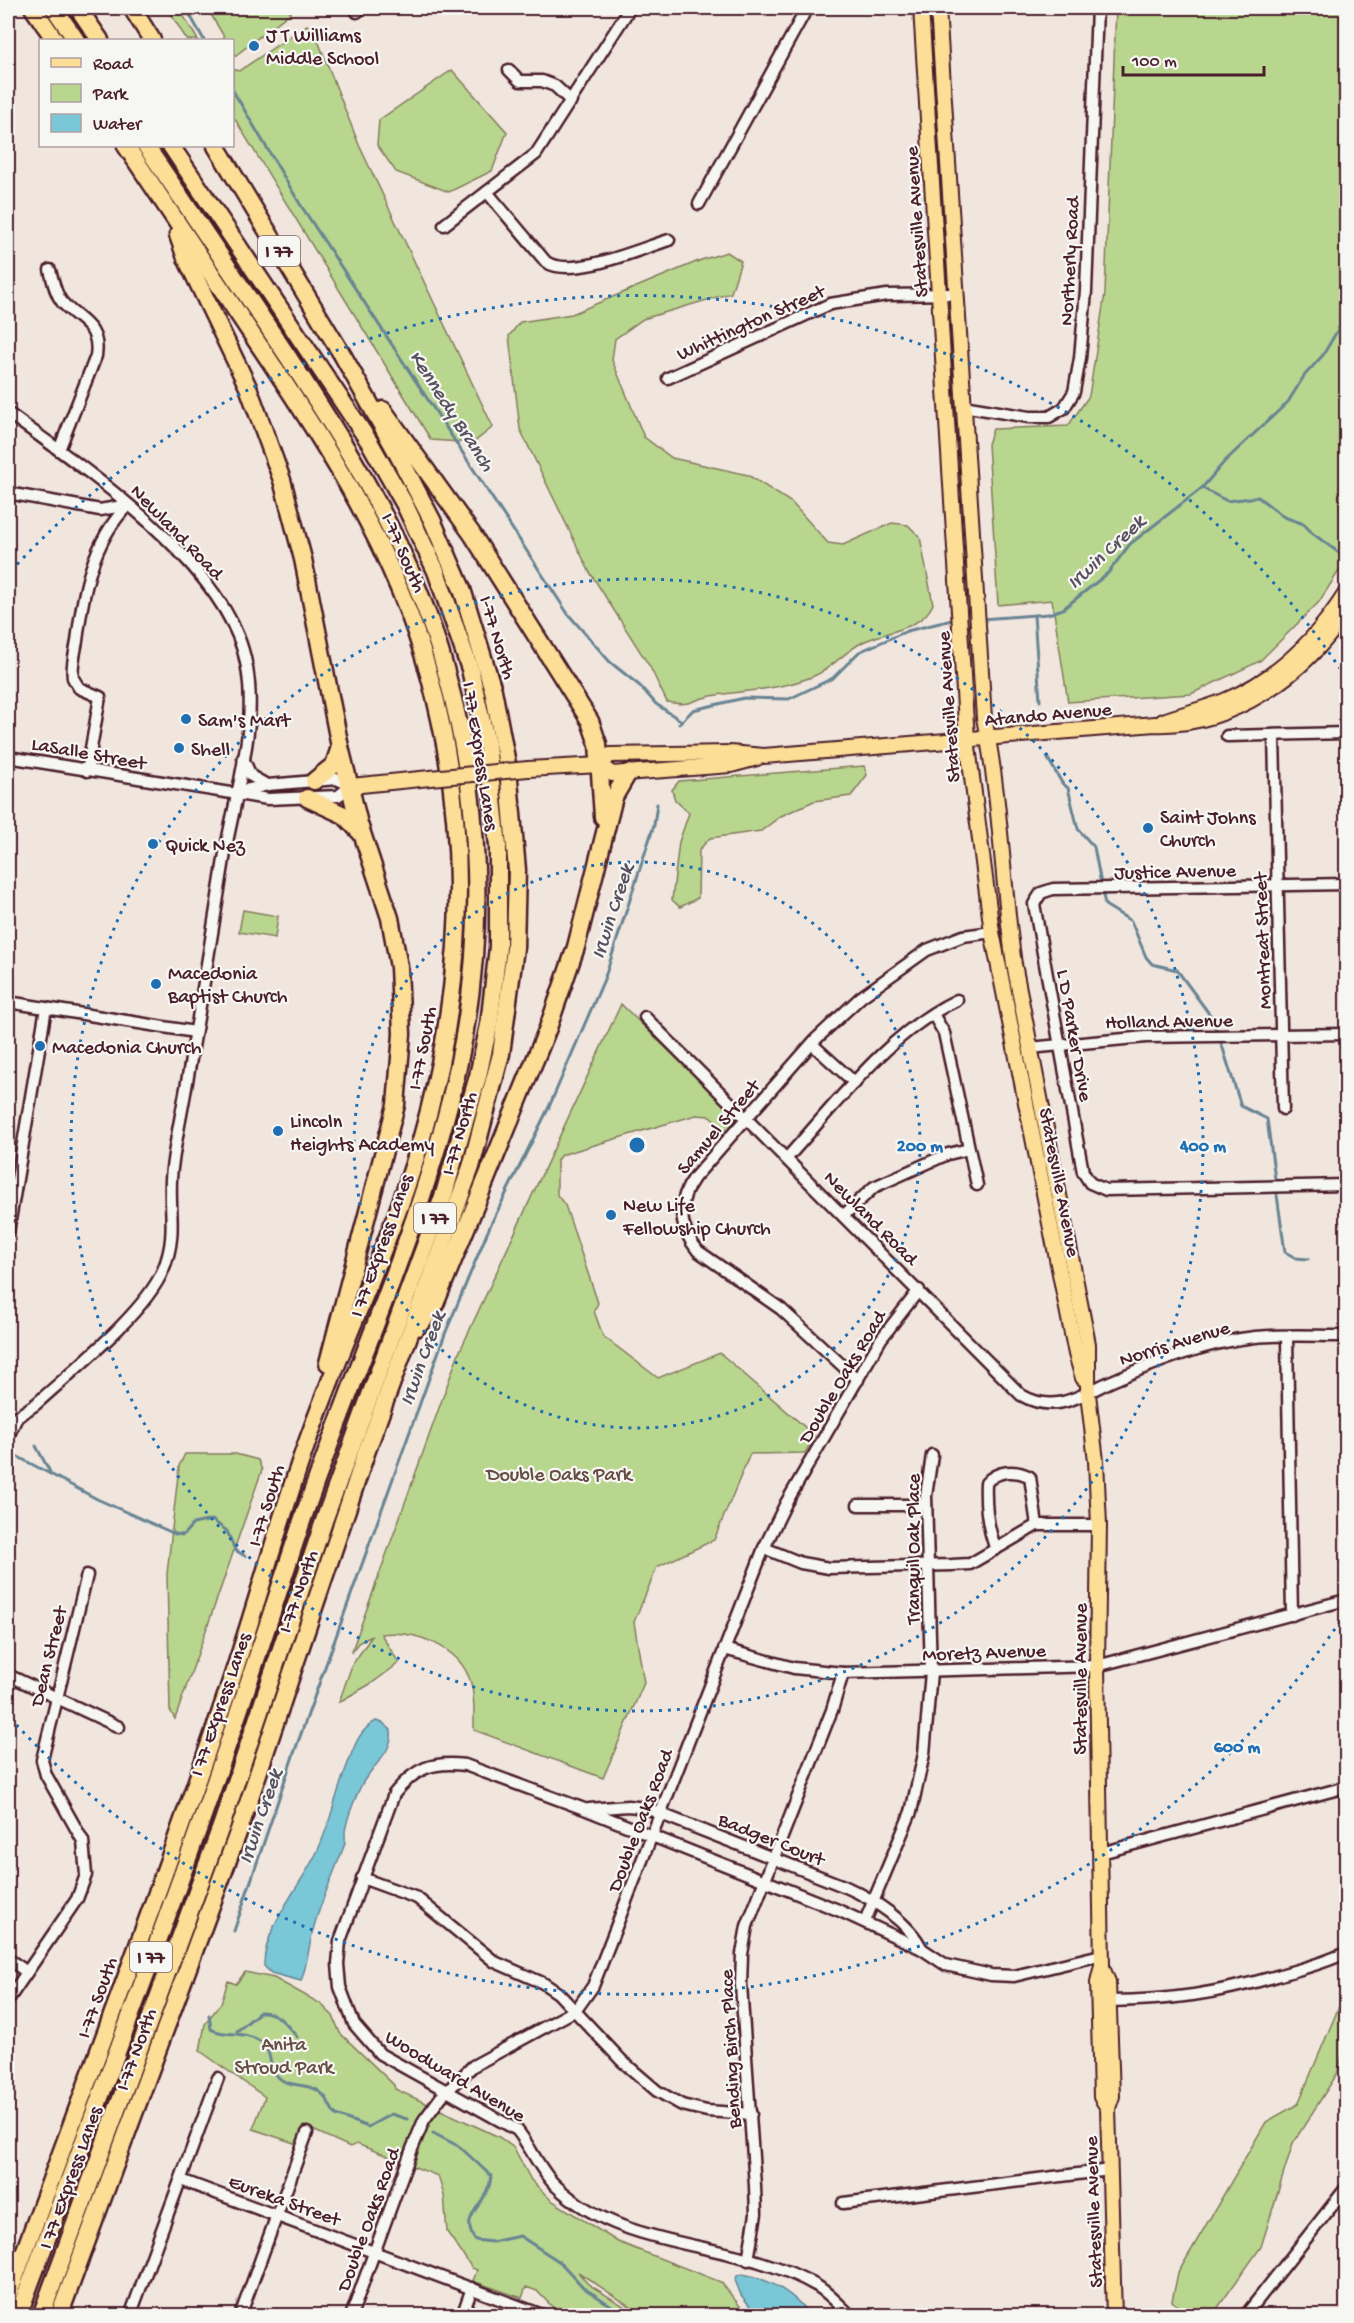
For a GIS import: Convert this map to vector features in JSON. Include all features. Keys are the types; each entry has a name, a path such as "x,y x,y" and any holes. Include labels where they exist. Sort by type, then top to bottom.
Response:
{"highway":[{"path":"33,8 54,39"},
{"path":"54,8 75,39"},
{"path":"78,8 99,39"},
{"path":"132,8 151,39"},
{"name":"I-77 South","path":"8,2296 179,1831 229,1687 304,1451 397,1214 421,1141 440,1068 453,995 459,920 459,860 454,799 443,735 428,672 405,602 380,545 319,435 127,147"},
{"name":"I 77 Express Lanes","path":"18,2316 203,1817 306,1512 428,1176 459,1063 469,1005 475,945 476,859 466,766 447,676 415,580 386,516 340,435 147,147"},
{"name":"I 77 Express Lanes","path":"41,2316 222,1824 325,1518 444,1194 478,1076 489,1025 498,947 498,846 487,744 467,661 436,571 405,505 370,443 172,147"},
{"name":"I-77 North","path":"59,2316 238,1830 342,1524 467,1178 497,1071 509,1002 515,948 516,845 511,793 499,716 470,613 432,520 343,356 217,147"},
{"path":"172,214 186,258 248,387 282,480 305,568 339,747 363,834 390,918 399,967 402,1026 399,1085 392,1126 304,1451"},
{"path":"343,356 425,466 519,607 593,726 600,765 604,830"},
{"path":"314,782 334,765 339,747"},
{"path":"409,1337 433,1309 540,1047 576,947 616,790 628,773"},
{"path":"307,798 344,815 363,834"}],"main road":[{"name":"Statesville Avenue","path":"921,8 968,739 992,932 1076,1354 1088,1394"},
{"name":"Statesville Avenue","path":"938,8 984,718 992,758 1006,907 1029,1048 1088,1344 1088,1394 1096,1461 1099,1525 1097,1666 1102,1960 1098,1983 1101,2097 1108,2108"},
{"name":"Atando Avenue","path":"1155,724 1232,697 1270,676 1312,639 1347,593"},
{"name":"Atando Avenue","path":"764,756 731,765 612,774 600,765 610,755 729,753 764,756 1155,724 1182,725 1257,696 1303,663 1328,637 1347,612"},
{"name":"LaSalle Street","path":"351,786 528,769 600,765"},
{"name":"Statesville Avenue","path":"1102,1960 1108,1982 1109,2001 1112,2096 1108,2108 1114,2316"}],"street":[{"path":"444,225 536,154 630,8"},
{"path":"699,204 807,8"},
{"name":"Northerly Road","path":"963,406 1029,417 1049,417 1064,408 1074,392 1080,358 1086,291 1097,8"},
{"path":"509,70 520,81 542,81 555,86 571,101"},
{"path":"487,192 546,262 562,268 602,261 669,240"},
{"path":"50,270 58,295 65,305 91,327 97,345 96,356 59,450"},
{"name":"Whittington Street","path":"668,378 830,304 874,296 956,294"},
{"name":"Newland Road","path":"8,413 128,505 203,580 234,627 244,653 249,683 248,717 243,755 171,1176 173,1234 170,1250 159,1278 143,1302 36,1404 12,1418"},
{"path":"8,493 100,510 128,505"},
{"path":"87,771 100,697 79,688 73,678 81,607 88,575 111,522 128,505"},
{"path":"1227,736 1347,733"},
{"name":"Montreat Street","path":"1274,735 1283,1109"},
{"path":"243,755 251,776 268,785"},
{"name":"LaSalle Street","path":"8,757 174,786 236,792 268,799 338,796 351,786 337,779 268,785 236,792"},
{"name":"Justice Avenue","path":"1041,893 1053,889 1347,884"},
{"name":"L D Parker Drive","path":"1041,893 1034,904 1035,913 1083,1172 1090,1183 1106,1190 1347,1185"},
{"name":"Samuel Street","path":"858,1380 781,1309 698,1251 684,1230 681,1211 687,1189 746,1118 812,1044 845,1011 910,960 927,950 963,936 992,932"},
{"path":"787,1158 887,1050 933,1014 957,1000"},
{"path":"8,1002 195,1032"},
{"path":"8,1232 46,1008"},
{"path":"933,1014 944,1033 977,1185"},
{"name":"Newland Road","path":"645,1017 1021,1395 1034,1402 1047,1404 1088,1394"},
{"name":"Holland Avenue","path":"1029,1048 1146,1037 1347,1034"},
{"path":"812,1044 855,1083"},
{"path":"844,1215 866,1191 948,1154 969,1149"},
{"name":"Double Oaks Road","path":"351,2316 424,2120 446,2090 473,2066 576,2010 593,1986 764,1548 786,1503 887,1329 919,1290"},
{"name":"Norris Avenue","path":"1088,1394 1116,1379 1200,1349 1257,1337 1347,1336"},
{"path":"1287,1337 1292,1615"},
{"path":"8,1437 12,1418"},
{"name":"Tranquil Oak Place","path":"865,1922 911,1812 918,1787 927,1731 930,1671 926,1505 932,1455"},
{"path":"996,1549 988,1528 985,1503 986,1483 994,1475 1015,1472 1030,1477 1037,1525"},
{"path":"858,1505 926,1505"},
{"path":"764,1548 801,1563 829,1568 970,1564 1037,1525 1099,1525"},
{"name":"Dean Street","path":"8,2000 77,1899 86,1875 83,1841 46,1775 42,1760 87,1575"},
{"name":"Moretz Avenue","path":"724,1649 794,1668 843,1673 1097,1666 1347,1600"},
{"name":"Bending Birch Place","path":"748,2260 756,2214 741,1985 742,1954 747,1926 763,1880 832,1710 843,1673"},
{"path":"8,1675 119,1727"},
{"name":"Woodward Avenue","path":"465,1765 444,1763 408,1776 394,1794 340,1941 340,1987 354,2024 380,2054 517,2130 531,2146 554,2185 597,2214 623,2228 786,2271 819,2287 851,2316"},
{"name":"Badger Court","path":"465,1765 587,1809 865,1922 922,1949 946,1965 991,1975 1034,1972 1102,1960"},
{"path":"1101,1853 1347,1787"},
{"name":"Badger Court","path":"587,1809 628,1806 662,1813 846,1887 873,1902 910,1931 922,1949"},
{"path":"362,1878 417,1898 495,1962 543,1983 576,2010 622,2061 657,2091 682,2105 707,2111 751,2114"},
{"path":"1109,2001 1181,1998 1219,1992 1321,1963 1343,1954"},
{"path":"8,1959 27,1972"},
{"path":"130,2316 218,2078"},
{"path":"240,2316 307,2133"},
{"path":"843,2203 1110,2170"},
{"name":"Eureka Street","path":"181,2180 545,2316"},
{"path":"1245,2316 1347,2188"},
{"path":"462,2316 472,2288"}],"green space":[{"path":"167,8 179,8 197,39 186,39"},
{"path":"207,8 288,8 291,12 235,56 234,39 225,39"},
{"path":"1116,8 1346,8 1346,560 1319,602 1260,661 1191,694 1068,702 1052,600 998,605 988,444 993,429 1068,426 1089,396 1105,293"},
{"path":"307,25 315,33 359,145 493,427 473,443 431,440 234,118 234,69 239,71"},
{"path":"452,70 507,132 492,171 449,192 396,172 377,145 379,120"},
{"path":"727,252 741,261 731,293 643,319 615,339 612,360 644,437 672,458 748,475 792,503 828,543 843,545 892,523 908,525 920,537 933,604 928,613 912,625 863,642 826,669 801,681 776,687 711,696 687,703 667,702 650,667 589,571 520,429 509,336 520,322 572,314 701,260"},
{"path":"864,766 867,775 851,796 814,801 781,816 761,831 710,838 699,850 698,898 680,907 672,900 679,842 689,813 675,800 672,790 679,781"},
{"path":"243,910 278,916 275,938 239,932"},
{"name":"Double Oaks Park","path":"621,1004 739,1119 727,1132 710,1116 696,1115 561,1155 557,1160 557,1195 565,1205 598,1303 594,1311 603,1336 658,1378 720,1353 815,1436 805,1453 750,1454 714,1540 657,1567 634,1622 644,1683 603,1778 474,1730 473,1695 465,1670 447,1650 422,1638 394,1633 381,1634 399,1663 372,1683 339,1702 352,1665 372,1636 358,1643 351,1653 458,1355"},
{"path":"185,1454 236,1454 258,1460 262,1470 175,1719 170,1710 167,1574 179,1466"},
{"name":"Anita Stroud Park","path":"245,1972 274,1978 321,2004 333,2016 340,2033 394,2085 395,2089 499,2137 514,2148 531,2180 551,2200 618,2242 721,2282 747,2315 643,2315 578,2272 588,2284 638,2315 560,2315 537,2291 526,2287 522,2298 473,2281 477,2270 472,2268 447,2232 444,2195 438,2176 357,2144 350,2147 304,2126 297,2144 253,2129 265,2097 200,2051 205,2024 221,2003 228,1981 236,1984"},
{"path":"1346,1990 1346,2043 1337,2074 1293,2143 1261,2247 1214,2313 1185,2313 1172,2301 1178,2273 1266,2122 1298,2104"}],"water":[{"path":"376,1721 383,1723 391,1730 389,1746 364,1780 351,1810 345,1832 345,1844 318,1913 301,1981 271,1973 264,1966 269,1937 321,1844 356,1742 364,1730"},
{"path":"742,2274 762,2279 780,2288 810,2315 757,2315 741,2295 735,2280"}],"waterway":[{"name":"Kennedy Branch","path":"186,8 203,39"},
{"name":"Kennedy Branch","path":"234,92 300,204 568,614 610,662 640,686 656,704 680,720"},
{"name":"Irwin Creek","path":"981,619 1048,614 1063,609 1108,573 1130,544 1202,488 1225,461 1288,402 1304,376 1323,355 1346,316"},
{"path":"1202,488 1227,501 1258,497 1284,517 1304,524 1312,533 1346,558"},
{"path":"1034,615 1040,701"},
{"name":"Irwin Creek","path":"679,724 693,710 744,698 789,699 833,678 859,652 907,631 956,619"},
{"path":"1047,757 1062,783 1068,788 1078,829 1094,847 1105,905 1131,921 1146,957 1152,964 1177,970 1210,1015 1218,1033"},
{"name":"Irwin Creek","path":"234,1931 293,1756 445,1334 490,1226 549,1107 605,977 654,825 657,804"},
{"path":"1220,1039 1241,1106 1267,1119 1275,1179"},
{"path":"1277,1195 1285,1252 1296,1258 1308,1259"},
{"path":"36,1446 50,1472"},
{"path":"9,1452 97,1499 175,1534 183,1535 193,1524 212,1520 227,1531 235,1550 245,1556"},
{"path":"237,2031 260,2012 266,2012 281,2019 297,2037"},
{"path":"209,2015 211,2029 221,2033 247,2036 264,2044 273,2069 279,2078 317,2090 325,2097 336,2115 368,2127 391,2114 407,2119"},
{"path":"433,2133 460,2147 491,2176 486,2194 470,2223 470,2231 475,2240 492,2242 520,2236 560,2262 584,2288 627,2316"}],"place":[{"name":"J T Williams Middle School","path":"254,46"},
{"name":"Sam's Mart","path":"186,719"},
{"name":"Shell","path":"179,748"},
{"name":"Saint Johns Church","path":"1148,828"},
{"name":"Quick Nez","path":"153,844"},
{"name":"Macedonia Baptist Church","path":"156,984"},
{"name":"Macedonia Church","path":"40,1046"},
{"name":"Lincoln Heights Academy","path":"278,1131"},
{"name":"New Life Fellowship Church","path":"611,1215"}]}
